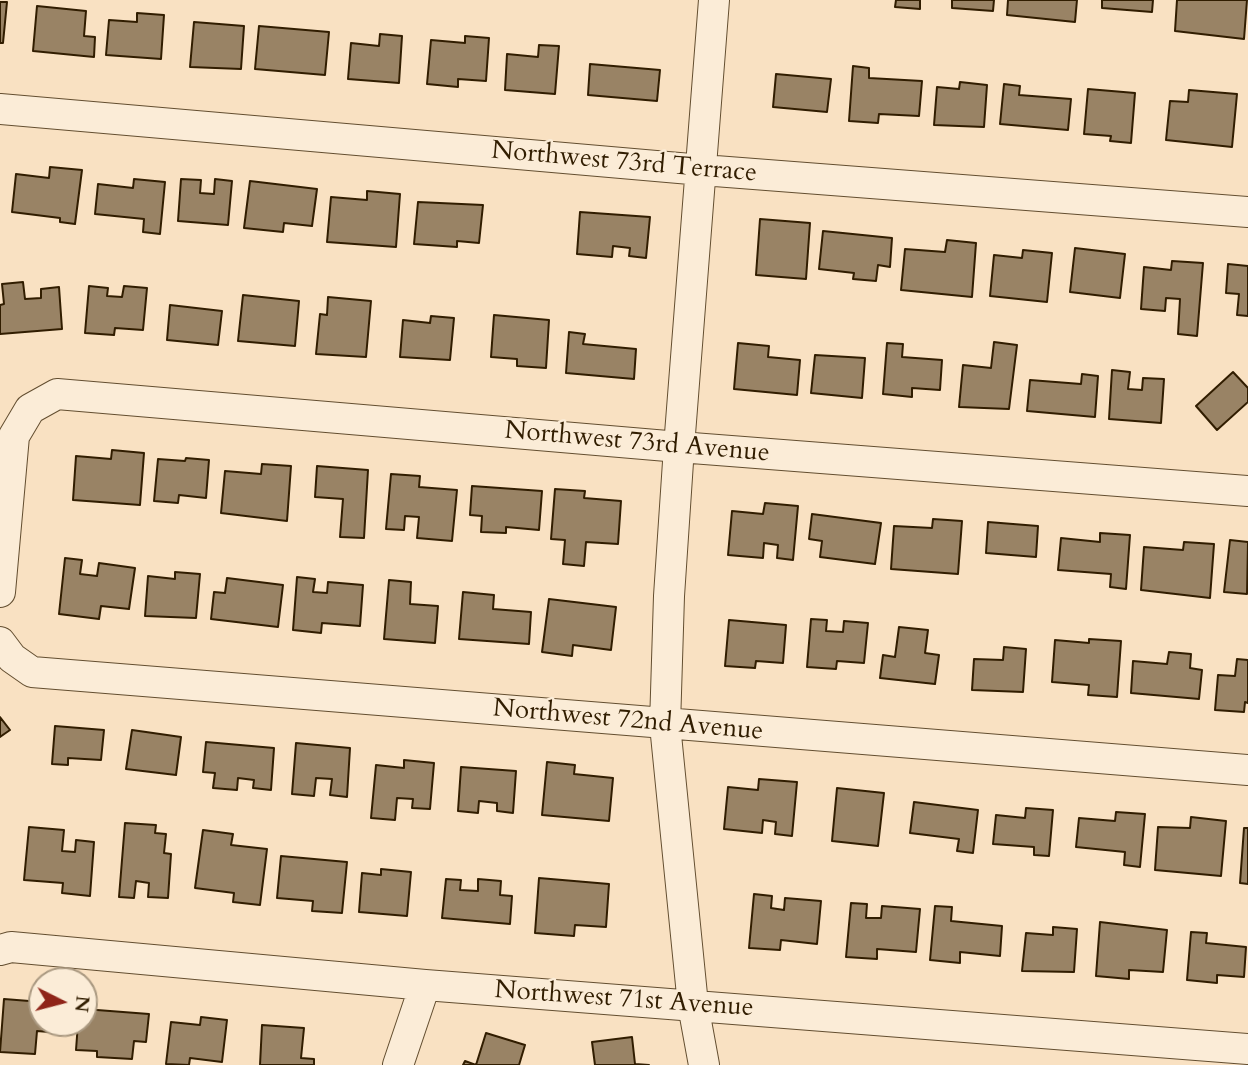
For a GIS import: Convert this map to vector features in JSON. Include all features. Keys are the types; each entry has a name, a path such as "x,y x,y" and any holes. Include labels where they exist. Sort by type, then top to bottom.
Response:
{"street":[{"path":"704,1065 693,1005 665,725 669,596 679,447 714,0"},
{"name":"Northwest 73rd Terrace","path":"0,109 702,170 1248,212"},
{"name":"Northwest 73rd Avenue","path":"0,592 13,436 30,409 57,394 679,447 1248,491"},
{"name":"Northwest 72nd Avenue","path":"6,650 32,672 1248,770"},
{"name":"Northwest 71st Avenue","path":"0,950 11,947 425,985 1248,1049"},
{"path":"398,1065 425,985"}],"building":[{"path":"896,0 920,0 920,9 895,7"},
{"path":"952,0 994,0 993,11 952,8"},
{"path":"1008,0 1077,0 1075,22 1007,15"},
{"path":"1102,0 1153,0 1152,12 1102,8"},
{"path":"1177,0 1247,0 1244,39 1175,31"},
{"path":"0,2 7,2 3,43 0,43"},
{"path":"37,6 86,11 84,36 95,37 94,57 33,51"},
{"path":"137,13 164,15 161,59 106,55 109,20 137,22"},
{"path":"194,22 244,26 241,69 190,67"},
{"path":"259,26 329,32 325,75 255,69"},
{"path":"380,34 402,36 399,83 348,79 351,43 379,46"},
{"path":"465,36 489,38 486,81 458,79 458,87 427,84 431,40 465,43"},
{"path":"539,45 559,46 555,94 505,90 507,54 538,57"},
{"path":"590,64 660,70 657,101 588,95"},
{"path":"853,66 869,68 869,78 922,81 919,116 879,114 878,123 849,121"},
{"path":"776,74 831,79 827,112 773,107"},
{"path":"960,82 987,85 984,127 934,125 937,87 959,89"},
{"path":"1004,84 1020,86 1019,95 1071,99 1068,130 1000,124"},
{"path":"1088,89 1135,93 1131,143 1110,141 1111,136 1084,134"},
{"path":"1189,90 1237,94 1232,147 1166,140 1170,101 1188,102"},
{"path":"50,167 82,170 75,224 60,222 60,218 12,212 16,174 49,178"},
{"path":"134,179 165,182 160,234 143,232 144,219 95,214 98,184 133,188"},
{"path":"181,179 201,180 200,193 214,194 215,179 232,181 228,225 178,221"},
{"path":"250,181 317,189 312,226 284,223 283,232 244,228"},
{"path":"367,191 400,194 396,247 327,242 331,197 367,200"},
{"path":"418,202 483,205 479,243 457,241 457,247 414,244"},
{"path":"580,212 650,217 646,258 629,256 630,248 613,246 612,257 577,254"},
{"path":"760,219 810,223 806,279 756,275"},
{"path":"823,231 892,238 890,267 878,265 876,281 853,279 854,273 819,269"},
{"path":"947,240 976,243 972,297 901,290 905,249 945,252"},
{"path":"1075,248 1125,254 1120,298 1070,292"},
{"path":"1023,250 1052,253 1047,302 990,296 994,255 1022,258"},
{"path":"1172,261 1203,263 1197,336 1178,334 1180,299 1166,298 1165,311 1141,309 1144,267 1171,270"},
{"path":"1228,264 1248,266 1248,316 1237,315 1239,294 1226,293"},
{"path":"23,282 25,299 41,298 41,289 59,287 62,329 0,334 0,305 4,304 2,284"},
{"path":"89,286 108,288 107,296 122,297 124,286 147,288 143,330 115,328 114,335 85,333"},
{"path":"243,295 299,301 295,346 238,341"},
{"path":"328,297 371,301 366,357 316,354 320,314 327,315"},
{"path":"170,305 222,311 218,345 167,340"},
{"path":"494,315 549,320 546,368 517,366 517,359 491,357"},
{"path":"431,316 454,318 450,360 400,357 403,320 430,323"},
{"path":"569,332 585,334 583,344 636,349 634,379 566,373"},
{"path":"994,342 1017,345 1009,409 959,407 963,365 991,368"},
{"path":"738,343 769,346 768,357 800,360 797,395 734,389"},
{"path":"887,343 903,344 902,357 942,360 940,390 912,388 912,397 883,394"},
{"path":"815,355 865,358 862,398 811,393"},
{"path":"1112,370 1130,372 1128,389 1142,390 1143,378 1164,379 1161,423 1109,419"},
{"path":"1233,372 1248,388 1248,402 1217,430 1196,406"},
{"path":"1082,374 1098,376 1095,417 1027,411 1030,380 1081,384"},
{"path":"112,450 144,453 140,505 73,500 76,456 111,459"},
{"path":"186,458 209,460 206,498 179,495 178,503 154,501 158,459 185,461"},
{"path":"262,464 291,466 287,521 221,513 225,471 261,474"},
{"path":"317,466 368,470 364,538 340,537 343,499 315,497"},
{"path":"391,474 420,476 419,487 457,490 452,541 417,538 419,517 405,516 404,530 386,529"},
{"path":"472,486 542,491 539,530 506,527 506,533 481,532 482,516 470,515"},
{"path":"555,489 585,491 584,498 621,501 618,544 586,542 584,566 563,564 565,540 551,539"},
{"path":"765,503 798,506 793,560 777,558 778,545 764,543 763,558 728,555 732,511 763,514"},
{"path":"812,514 881,523 875,564 820,557 822,541 809,539"},
{"path":"933,519 962,521 958,574 891,569 894,526 932,528"},
{"path":"988,522 1038,526 1036,557 986,553"},
{"path":"1100,533 1130,535 1126,589 1110,587 1111,574 1058,570 1061,538 1100,542"},
{"path":"1230,540 1248,542 1247,594 1224,592"},
{"path":"1184,542 1214,544 1210,598 1141,590 1144,547 1183,550"},
{"path":"65,558 82,560 80,574 97,576 99,563 135,568 129,609 101,606 99,619 59,614"},
{"path":"175,572 200,574 196,618 145,616 148,576 175,579"},
{"path":"297,577 315,579 313,592 327,593 328,582 363,585 360,626 322,623 321,633 293,630"},
{"path":"227,578 283,585 278,627 211,619 214,592 225,593"},
{"path":"389,580 411,582 410,604 438,606 435,643 384,639"},
{"path":"463,592 494,595 493,609 531,612 529,644 459,639"},
{"path":"549,599 616,607 611,650 573,645 572,656 542,652"},
{"path":"811,619 827,620 826,631 843,632 844,621 868,623 864,663 837,661 836,669 807,667"},
{"path":"729,620 786,625 783,663 756,661 755,668 725,666"},
{"path":"899,627 928,630 925,653 939,655 935,684 880,678 883,655 895,657"},
{"path":"1089,639 1121,641 1117,697 1088,695 1089,685 1052,682 1055,640 1089,643"},
{"path":"1004,647 1026,649 1023,692 972,690 974,659 1003,660"},
{"path":"1169,652 1191,654 1190,668 1202,670 1199,699 1131,693 1133,661 1167,664"},
{"path":"1237,659 1248,660 1248,703 1245,702 1244,712 1215,710 1218,675 1235,676"},
{"path":"0,717 10,730 0,737"},
{"path":"55,726 104,730 101,760 68,758 68,765 52,764"},
{"path":"132,730 181,737 176,775 126,769"},
{"path":"206,742 274,748 271,790 253,788 254,780 238,778 237,790 213,788 215,773 203,772"},
{"path":"296,743 350,748 347,797 330,795 332,779 316,778 314,796 292,794"},
{"path":"404,760 434,763 430,809 412,808 413,799 397,798 395,820 371,818 376,765 404,768"},
{"path":"547,762 575,765 574,774 613,778 609,821 542,815"},
{"path":"461,767 516,771 513,813 497,811 497,803 479,801 478,813 458,811"},
{"path":"759,779 797,782 792,836 775,834 776,822 763,820 762,833 724,829 728,787 758,790"},
{"path":"837,788 884,793 878,846 832,841"},
{"path":"914,802 978,810 973,853 957,851 959,839 910,833"},
{"path":"1026,808 1053,810 1049,856 1034,855 1034,847 993,844 996,815 1025,818"},
{"path":"1116,812 1145,814 1140,867 1124,865 1125,852 1076,847 1079,818 1115,821"},
{"path":"1191,817 1226,821 1221,876 1155,870 1158,827 1190,828"},
{"path":"125,823 156,825 155,833 166,834 164,853 171,854 168,898 148,897 149,883 136,881 134,898 119,897"},
{"path":"29,827 64,830 62,851 75,852 76,840 94,842 90,896 62,893 63,883 24,880"},
{"path":"1244,828 1248,828 1248,884 1240,883"},
{"path":"203,830 233,834 231,845 267,849 260,905 233,902 234,893 195,888"},
{"path":"281,856 347,862 342,913 312,911 313,901 277,898"},
{"path":"381,869 411,872 407,916 359,912 362,873 381,875"},
{"path":"539,878 609,884 606,927 575,925 574,936 535,933"},
{"path":"446,879 461,880 460,890 478,891 478,879 501,881 500,895 512,896 510,924 442,918"},
{"path":"754,894 772,896 771,908 784,910 785,898 821,901 817,944 781,940 780,950 749,948"},
{"path":"851,903 867,904 866,918 881,918 882,906 920,909 916,952 877,949 877,959 846,957"},
{"path":"935,906 952,907 951,921 1002,926 1000,956 960,952 960,963 930,960"},
{"path":"1100,922 1167,930 1163,972 1129,970 1129,979 1096,976"},
{"path":"1053,927 1077,929 1074,972 1022,971 1026,933 1053,935"},
{"path":"1191,932 1207,933 1206,943 1246,947 1244,977 1217,975 1217,983 1187,980"},
{"path":"4,999 28,1001 28,1037 36,1037 35,1054 0,1052"},
{"path":"98,1010 149,1014 146,1042 134,1041 132,1059 97,1057 97,1051 76,1050 77,1037 98,1037"},
{"path":"201,1017 227,1020 222,1062 190,1058 189,1065 166,1064 171,1022 200,1025"},
{"path":"262,1025 304,1028 301,1058 314,1059 314,1065 260,1065"},
{"path":"486,1033 525,1045 519,1065 476,1065"},
{"path":"632,1037 635,1064 649,1065 595,1065 592,1042"}]}
